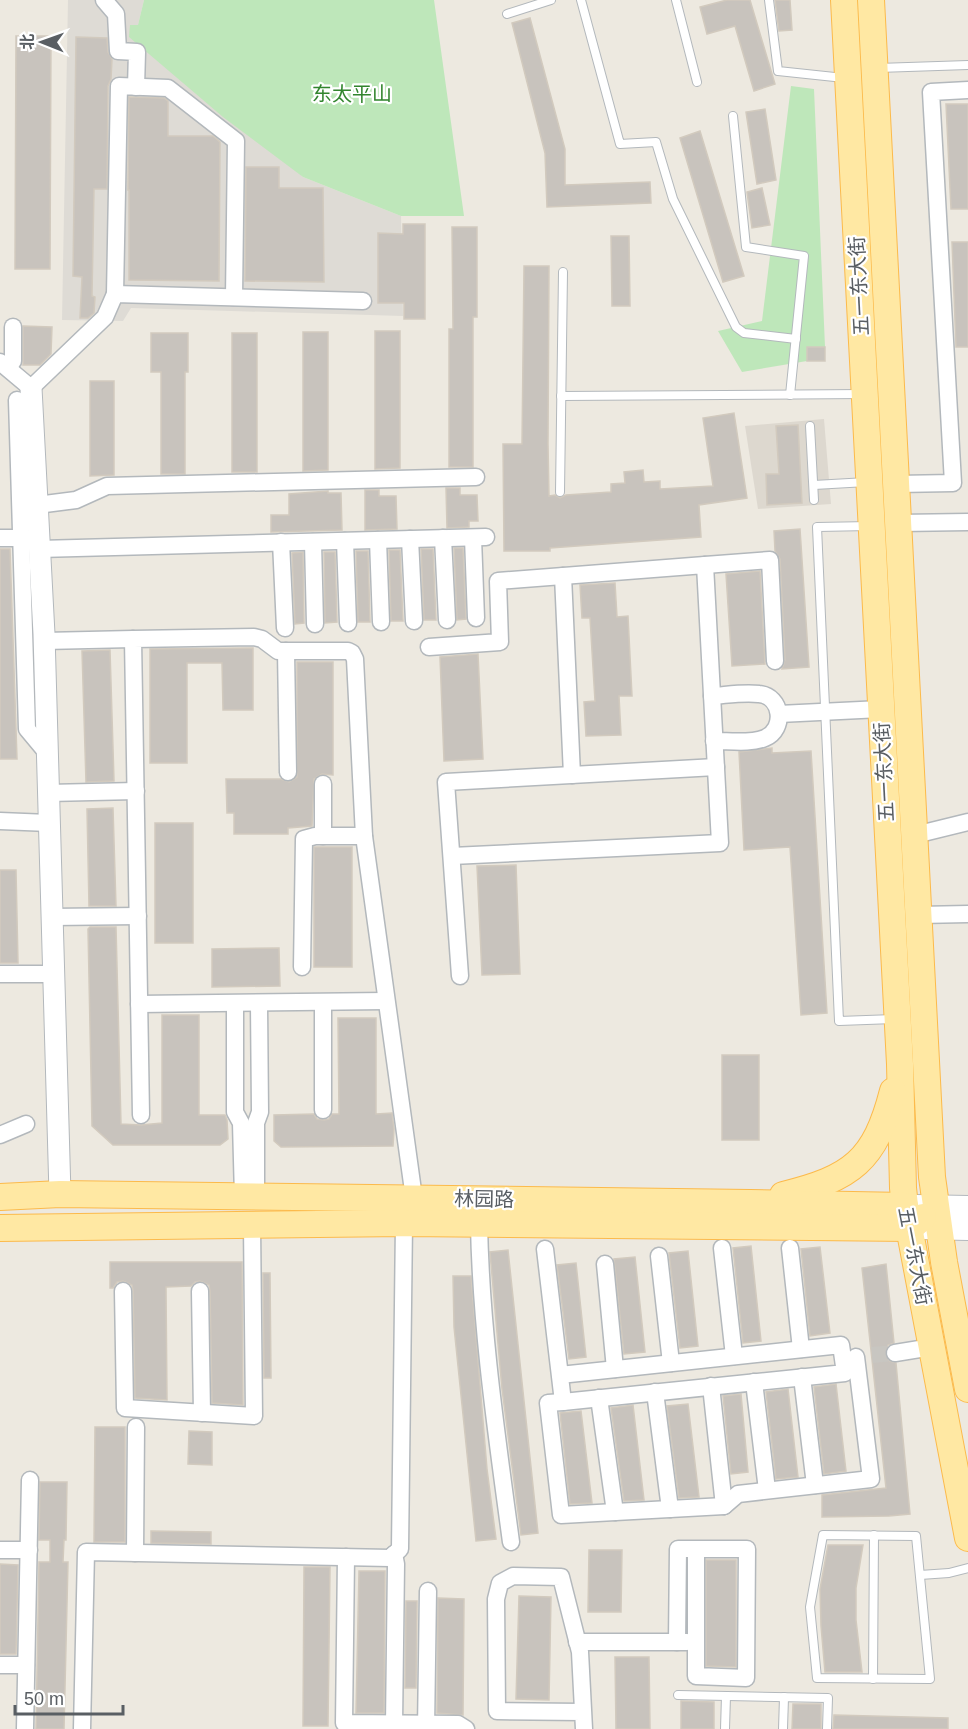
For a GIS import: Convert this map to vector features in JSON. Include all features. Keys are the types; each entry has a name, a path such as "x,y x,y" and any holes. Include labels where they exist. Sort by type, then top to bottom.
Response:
{"main road":[{"name":"五一东大街","path":"844,0 900,1064 903,1188 924,1215 968,1389"},
{"name":"五一东大街","path":"871,0 932,1177 924,1215 932,1347 968,1538"},
{"path":"750,1203 813,1188 848,1172 869,1151 885,1121 900,1064"},
{"name":"林园路","path":"0,1197 60,1194 750,1203 924,1215 968,1228"},
{"name":"林园路","path":"0,1228 479,1224 924,1215 968,1208"}],"street":[{"path":"104,0 116,14 118,51 137,52 136,87"},
{"path":"47,753 27,729 30,543 24,394 105,317 115,294 118,86 168,88 236,141 234,297"},
{"path":"897,484 953,483 931,92 968,90"},
{"path":"115,294 363,301"},
{"path":"9,338 6,362 24,394 37,505 30,543 44,641 60,1194"},
{"path":"37,505 76,500 107,486 476,477"},
{"path":"899,523 968,522"},
{"path":"0,538 30,543 281,543 479,537 476,618"},
{"path":"443,538 447,620"},
{"path":"410,539 414,621"},
{"path":"378,540 381,622"},
{"path":"345,541 348,623"},
{"path":"313,542 315,624"},
{"path":"281,543 285,627"},
{"path":"429,647 500,642 498,581 770,560 776,661"},
{"path":"452,856 720,843 705,565"},
{"path":"563,576 572,775"},
{"path":"44,641 254,637 262,639 278,651 342,650 352,654 355,659 364,836 414,1198"},
{"path":"133,639 141,1114"},
{"path":"286,651 288,772"},
{"path":"712,696 759,694 772,700 779,714 777,728 766,738 714,741"},
{"path":"779,714 881,709"},
{"path":"460,975 447,782 716,767"},
{"path":"323,784 323,836"},
{"path":"48,793 136,791"},
{"path":"0,821 49,823"},
{"path":"915,835 968,822"},
{"path":"302,968 304,839 323,836 364,836"},
{"path":"919,915 968,914"},
{"path":"51,917 138,916"},
{"path":"0,974 53,974"},
{"path":"140,1004 386,1001"},
{"path":"323,1003 323,1110"},
{"path":"235,1004 235,1112 241,1123 250,1197"},
{"path":"250,1197 256,1123 260,1112 260,1004"},
{"path":"0,1135 26,1124"},
{"path":"82,1729 86,1552 390,1558 400,1549 404,1223"},
{"path":"479,1224 491,1391 511,1542"},
{"path":"123,1291 124,1408 254,1416 252,1225"},
{"path":"722,1248 734,1356"},
{"path":"790,1248 801,1349"},
{"path":"545,1249 563,1402"},
{"path":"659,1256 671,1363"},
{"path":"605,1264 615,1369"},
{"path":"200,1291 202,1413"},
{"path":"560,1375 841,1345 857,1357 871,1479 738,1494 724,1506 561,1515 548,1403 845,1373 857,1357"},
{"path":"895,1353 932,1347"},
{"path":"802,1377 815,1485"},
{"path":"754,1382 768,1490"},
{"path":"711,1386 724,1506"},
{"path":"655,1392 670,1509"},
{"path":"599,1398 615,1512"},
{"path":"135,1552 136,1426"},
{"path":"25,1729 30,1480"},
{"path":"677,1642 678,1549 696,1549 747,1549 746,1677 696,1676 696,1549"},
{"path":"0,1550 29,1551"},
{"path":"394,1554 396,1564 394,1724"},
{"path":"346,1557 344,1723 426,1726 458,1724 466,1729"},
{"path":"513,1576 561,1578 580,1652 583,1721 497,1711 496,1599 500,1583 513,1576"},
{"path":"426,1726 428,1591"},
{"path":"577,1642 696,1642"},
{"path":"2,1663 26,1665"}],"lane":[{"path":"507,14 551,0"},
{"path":"581,0 620,144 656,142 673,199 736,327 744,333 796,339"},
{"path":"676,0 697,82"},
{"path":"769,0 778,71 848,79"},
{"path":"875,68 968,64"},
{"path":"733,116 746,247 804,256 790,395"},
{"path":"560,492 563,272"},
{"path":"561,396 864,394"},
{"path":"810,426 814,500"},
{"path":"814,485 869,482"},
{"path":"871,526 817,527 839,1021 897,1019"},
{"path":"823,1535 874,1535 916,1536 930,1679 817,1678 810,1607 823,1535"},
{"path":"873,1679 874,1535"},
{"path":"920,1575 949,1573 968,1568"},
{"path":"678,1695 828,1698 827,1729"},
{"path":"725,1729 726,1696"},
{"path":"783,1729 784,1697"}],"shaded area":[{"path":"68,0 144,0 138,25 303,177 401,216 403,316 131,308 123,321 62,320"},
{"path":"824,419 831,504 758,509 745,426"}],"green space":[{"name":"东太平山","path":"144,0 434,0 464,216 401,216 303,177 223,117 129,37 130,25 138,25"},
{"path":"791,86 814,89 825,347 807,348 807,361 742,372 718,331 762,321"}],"building":[{"path":"727,0 750,0 775,84 754,91 735,26 707,34 700,7"},
{"path":"775,0 790,0 792,30 779,31"},
{"path":"530,18 565,149 565,185 650,182 651,203 547,207 545,153 512,23"},
{"path":"16,36 51,36 50,269 15,269"},
{"path":"76,37 107,38 108,52 112,59 111,79 108,86 107,189 94,189 92,296 95,297 94,313 88,318 80,318 82,277 73,276"},
{"path":"129,97 164,98 168,101 168,136 213,136 220,142 219,281 129,280"},
{"path":"946,104 968,104 968,209 951,209"},
{"path":"765,109 776,180 757,184 746,112"},
{"path":"700,131 744,276 723,282 680,138"},
{"path":"246,167 279,167 279,188 323,188 324,282 245,281"},
{"path":"762,188 770,225 752,228 747,192"},
{"path":"403,224 425,224 425,319 404,319 404,303 378,303 378,233 403,234"},
{"path":"452,227 477,227 477,317 473,317 473,467 449,467 449,329 453,329"},
{"path":"611,236 629,236 630,306 612,306"},
{"path":"952,242 968,242 968,347 956,347"},
{"path":"524,266 549,266 549,496 555,495 560,498 566,495 611,492 611,484 625,483 624,472 643,470 644,482 660,481 660,489 713,486 703,418 734,413 747,498 699,505 701,537 550,548 550,551 504,551 503,444 522,444"},
{"path":"23,326 52,327 51,354 40,365 23,365"},
{"path":"375,331 400,331 400,468 375,469"},
{"path":"303,332 328,332 328,470 303,471"},
{"path":"151,333 188,333 188,372 185,372 185,474 161,474 161,372 151,372"},
{"path":"232,333 257,333 257,472 232,472"},
{"path":"807,347 825,347 825,361 807,361"},
{"path":"90,381 114,381 114,475 90,476"},
{"path":"798,425 802,503 767,505 766,474 779,474 776,426"},
{"path":"446,488 460,488 460,495 477,495 478,521 469,521 469,527 447,528"},
{"path":"365,490 379,490 379,496 396,496 397,529 365,530"},
{"path":"328,491 328,493 341,493 342,530 271,532 271,515 289,515 289,494"},
{"path":"800,529 809,667 782,669 785,660 780,559 775,551 774,531"},
{"path":"454,548 463,548 466,619 457,620"},
{"path":"0,549 10,549 17,759 0,759"},
{"path":"421,549 433,549 436,620 424,620"},
{"path":"389,550 400,550 403,621 391,621"},
{"path":"356,551 368,551 370,622 358,622"},
{"path":"303,552 304,623 295,624 292,553"},
{"path":"324,552 335,552 337,622 325,623"},
{"path":"760,571 765,664 732,666 726,574"},
{"path":"615,583 617,617 628,616 632,696 619,696 621,735 586,736 584,702 595,701 590,618 582,618 580,585"},
{"path":"253,648 253,710 223,710 222,663 187,663 187,763 150,763 150,649"},
{"path":"110,650 114,781 86,782 82,651"},
{"path":"478,654 483,759 444,761 440,657"},
{"path":"297,662 333,662 333,775 322,774 314,779 312,826 288,828 288,834 234,834 234,813 227,813 226,779 281,779 289,782 297,777"},
{"path":"772,748 772,753 811,751 827,1013 801,1015 790,847 744,850 739,752"},
{"path":"113,808 116,906 89,906 87,809"},
{"path":"155,823 193,823 193,943 155,943"},
{"path":"314,847 352,847 352,967 314,967"},
{"path":"516,865 520,974 482,975 477,866"},
{"path":"0,870 16,870 18,963 0,963"},
{"path":"90,927 116,927 121,1124 162,1123 162,1015 199,1015 199,1115 225,1115 228,1139 220,1145 113,1145 92,1126 88,929"},
{"path":"279,948 280,986 212,987 212,949"},
{"path":"338,1018 376,1018 376,1114 392,1113 393,1146 281,1147 274,1141 274,1115 314,1114 317,1119 324,1120 329,1119 332,1114 339,1114"},
{"path":"722,1055 759,1055 759,1140 722,1140"},
{"path":"751,1246 761,1341 743,1343 733,1248"},
{"path":"820,1247 830,1333 810,1336 801,1249"},
{"path":"508,1250 538,1533 521,1535 502,1389 490,1252"},
{"path":"688,1251 698,1346 680,1348 669,1253"},
{"path":"635,1257 645,1352 624,1354 614,1259"},
{"path":"110,1262 242,1262 243,1405 212,1403 210,1291 209,1285 200,1281 191,1286 166,1287 167,1400 135,1398 133,1290 132,1285 123,1281 117,1282 113,1288 110,1288"},
{"path":"576,1263 586,1357 569,1359 557,1265"},
{"path":"886,1264 894,1343 888,1345 885,1354 887,1360 896,1363 910,1514 822,1517 822,1495 886,1488 862,1268"},
{"path":"263,1273 270,1273 271,1378 264,1378"},
{"path":"453,1276 471,1276 487,1469 496,1539 476,1541 454,1327"},
{"path":"836,1384 846,1471 824,1474 814,1387"},
{"path":"788,1389 798,1477 776,1479 766,1392"},
{"path":"741,1394 748,1472 731,1474 723,1396"},
{"path":"688,1404 699,1497 679,1498 667,1406"},
{"path":"633,1405 644,1500 624,1501 611,1408"},
{"path":"581,1411 592,1503 570,1504 560,1413"},
{"path":"95,1427 125,1427 125,1542 94,1542"},
{"path":"189,1431 212,1432 212,1465 188,1464"},
{"path":"40,1482 67,1482 66,1540 64,1540 63,1562 68,1562 64,1729 36,1729 39,1562 50,1562 50,1540 39,1540"},
{"path":"151,1531 211,1532 211,1544 151,1543"},
{"path":"828,1545 863,1545 856,1588 856,1620 862,1672 825,1672 820,1589"},
{"path":"589,1550 622,1550 621,1612 588,1612"},
{"path":"706,1560 736,1560 736,1667 706,1666"},
{"path":"0,1564 18,1565 16,1654 0,1654"},
{"path":"304,1567 330,1567 328,1726 303,1726"},
{"path":"359,1571 385,1571 384,1713 356,1713"},
{"path":"519,1596 551,1597 549,1700 516,1699"},
{"path":"438,1598 464,1599 463,1715 437,1713"},
{"path":"406,1601 417,1601 416,1688 405,1688"},
{"path":"615,1657 649,1657 650,1729 616,1729"},
{"path":"681,1701 714,1702 714,1729 681,1729"},
{"path":"793,1704 821,1704 821,1729 792,1729"},
{"path":"834,1715 948,1718 948,1729 833,1729"}],"tunnel":[{"path":"872,1355 895,1353"}]}
